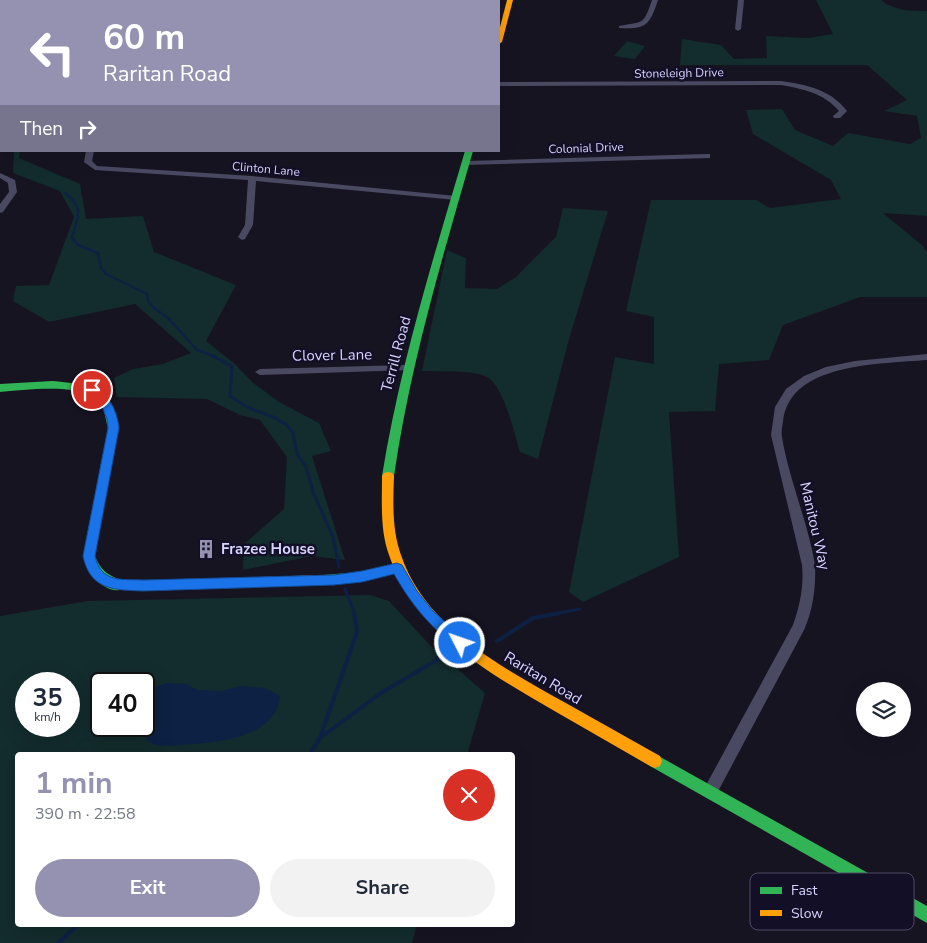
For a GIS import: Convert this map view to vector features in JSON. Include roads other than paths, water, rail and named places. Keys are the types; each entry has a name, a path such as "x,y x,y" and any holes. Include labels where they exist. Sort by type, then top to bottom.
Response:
{"street":[{"path":"500,38 510,0"},
{"path":"621,27 643,24 648,20 655,0"},
{"path":"738,29 741,0"},
{"name":"Stoneleigh Drive","path":"500,84 781,83 816,90 834,99 843,111 837,116"},
{"name":"Clinton Lane","path":"90,152 88,162 95,168 252,178 456,198"},
{"name":"Terrill Road","path":"397,568 391,553 386,522 386,495 396,413 406,368 469,152"},
{"name":"Colonial Drive","path":"465,163 707,156"},
{"path":"0,175 12,182 13,192 0,210"},
{"path":"242,237 247,232 249,225 252,178"},
{"name":"Manitou Way","path":"710,792 799,626 808,601 810,575 807,556 776,435 779,407 792,388 806,378 824,371 843,366 927,357"},
{"name":"Clover Lane","path":"260,372 406,368"},
{"path":"0,388 75,386 92,390 106,402 113,428 89,556 91,566 98,577 116,584 128,586 334,580 397,568"},
{"name":"Raritan Road","path":"397,568 413,595 428,615 471,652 853,873"},
{"name":"Raritan Road","path":"914,908 927,915"}],"water":[{"path":"167,683 186,684 198,690 222,691 241,686 265,688 280,696 276,709 269,720 259,728 246,734 218,741 161,746 154,744 146,737 155,737 155,687"}],"waterway":[{"path":"65,193 78,208 78,218 72,237 78,245 98,253 101,268 106,274 147,294 148,301 153,307 169,319 197,350 216,357"},
{"path":"212,356 232,366 230,396 249,408 273,417 287,425 293,433 297,454 306,467 313,492 333,537 339,567"},
{"path":"345,589 355,614"},
{"path":"553,614 580,609"},
{"path":"320,738 357,632 354,613"},
{"path":"497,641 533,618 560,613"},
{"path":"320,738 381,693 445,655"},
{"path":"311,752 320,738"},
{"path":"58,943 76,927"}],"place":[{"name":"Frazee House","path":"206,549"}]}
